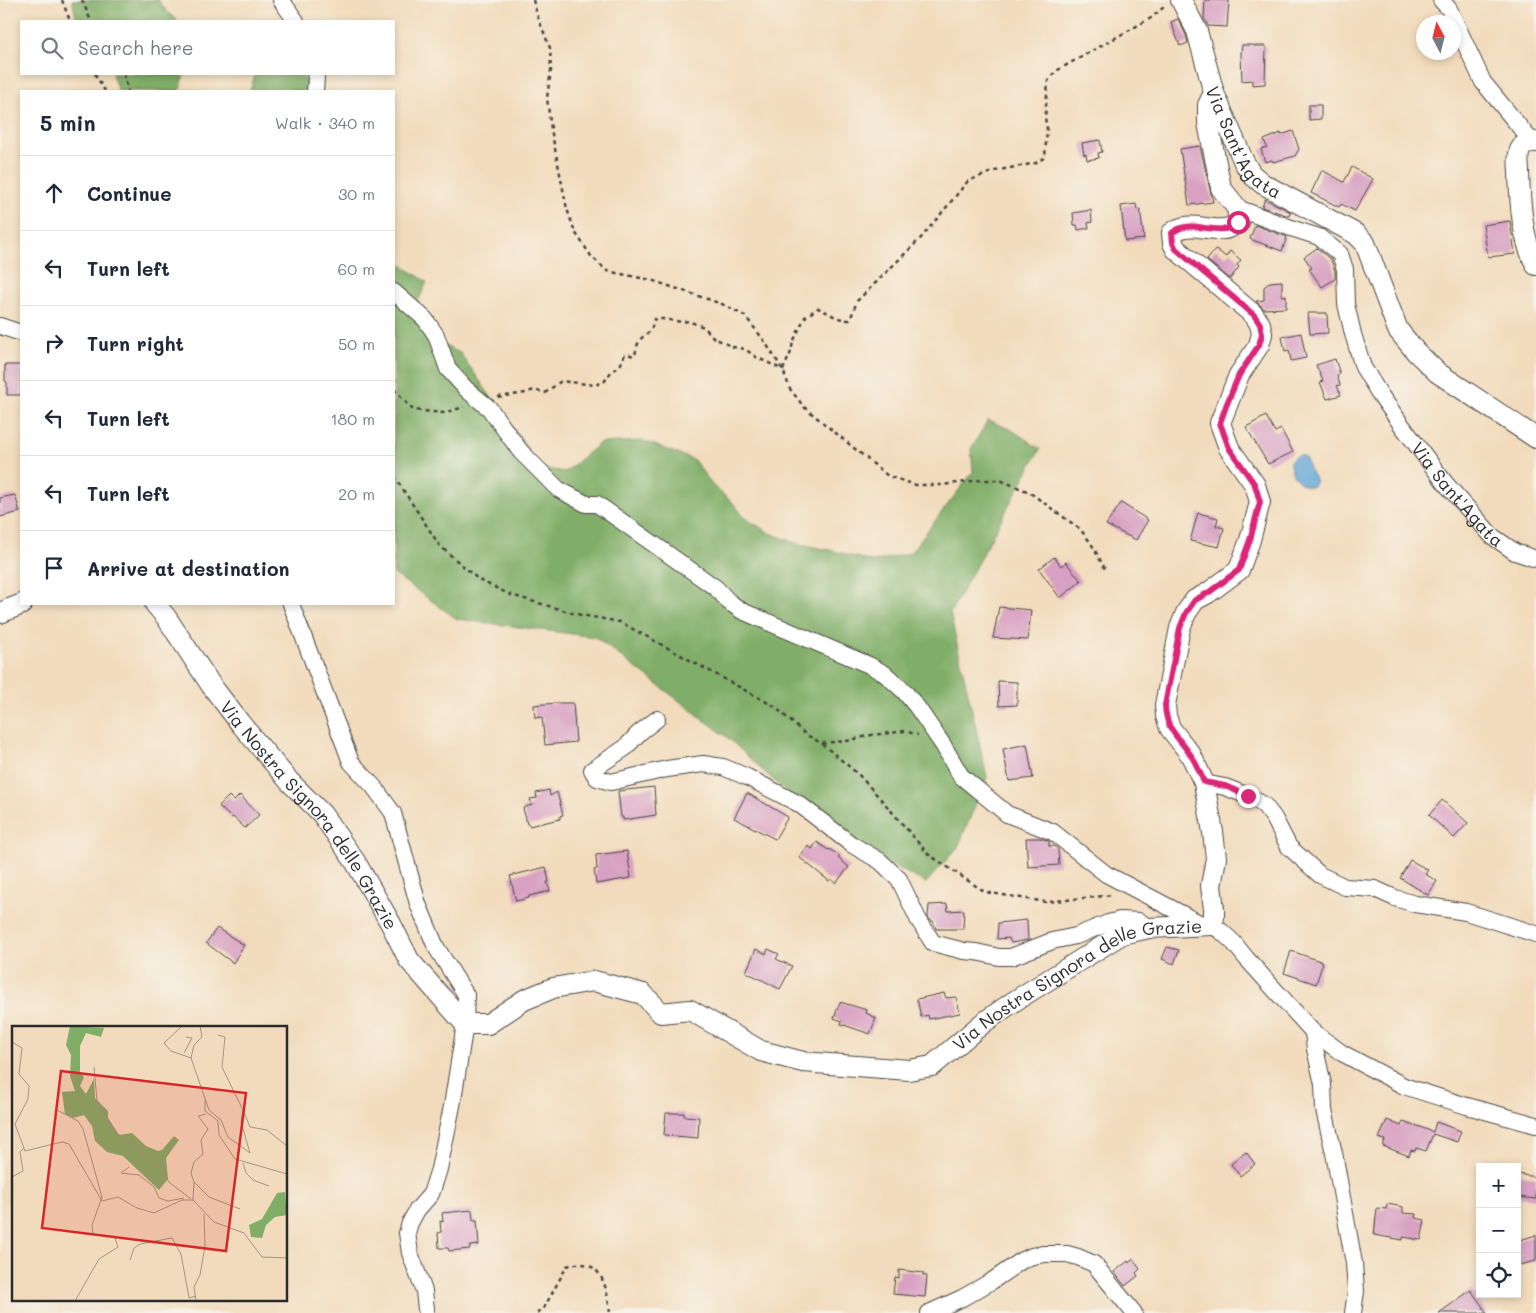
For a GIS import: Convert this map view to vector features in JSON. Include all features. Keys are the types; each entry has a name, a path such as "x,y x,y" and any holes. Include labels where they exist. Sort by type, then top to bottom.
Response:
{"street":[{"path":"281,0 295,20"},
{"path":"1181,0 1197,31 1214,93"},
{"path":"1442,0 1449,9 1483,82 1534,142 1523,146 1518,155 1522,214 1527,242 1536,265"},
{"path":"314,90 315,75"},
{"name":"Via Sant'Agata","path":"1214,93 1208,105 1208,123 1220,188 1237,208 1319,236 1340,254 1345,269 1346,304 1363,367 1403,427 1446,484 1492,536 1516,552 1536,559"},
{"name":"Via Sant'Agata","path":"1214,93 1242,160 1251,174 1263,184 1356,234 1365,243 1398,330 1416,352 1438,373 1536,438"},
{"name":"Via Nostra Signora delle Grazie","path":"156,605 240,724 289,781 322,814 356,863 409,960 465,1024 488,1024 524,1000 553,988 594,981 643,994 661,1013 690,1010 761,1051 803,1062 909,1070 932,1066 983,1023 1013,1002 1122,934 1149,928 1207,925 1214,918 1211,886 1216,858 1204,782 1191,755 1170,728 1165,705 1180,628 1186,613 1195,600 1208,593 1239,570 1250,540 1260,502 1255,485 1229,448 1220,423 1239,375 1259,345 1262,334 1260,324 1254,315 1176,249 1172,233 1177,228 1187,226 1226,230 1238,222 1237,208"},
{"path":"395,293 425,319 436,335 448,369 467,390 489,408 521,452 558,489 586,504 597,504 716,588 729,602 742,611 869,665 885,674 904,691 917,707 961,776 1007,814 1053,832 1106,874 1221,931 1234,943 1313,1032 1342,1053 1404,1086 1466,1106 1536,1125"},
{"path":"0,326 20,333"},
{"path":"0,613 20,605"},
{"path":"291,605 351,762 374,787 393,813 418,904 436,947 466,996 465,1024 452,1106 439,1169 430,1194 417,1210 407,1234 410,1253 424,1291 426,1309"},
{"path":"657,718 625,748 592,770 597,778 611,782 667,769 703,764 723,767 747,777 799,804 851,844 880,861 899,879 918,919 934,943 964,951 999,957 1011,957 1052,941 1087,933 1102,925 1120,920 1139,921 1149,928"},
{"path":"1204,782 1225,786 1264,805 1274,818 1289,847 1320,875 1345,887 1375,889 1415,904 1466,912 1536,934"},
{"path":"1313,1032 1323,1084 1324,1110 1354,1263 1356,1291 1353,1313"},
{"path":"930,1313 970,1294 1027,1259 1044,1254 1067,1254 1094,1264 1134,1313"}],"path":[{"path":"62,0 70,20"},
{"path":"82,0 91,20"},
{"path":"533,0 550,48 551,70 546,98 568,209 575,232 591,256 606,271 651,280 722,304 745,316 763,339 783,370 790,389 804,407 888,476 916,485 942,485 980,480 1000,480 1028,492 1080,529 1091,543 1105,569"},
{"path":"783,370 805,317 818,308 832,314 839,320 850,320 857,301 921,238 968,181 995,171 1036,163 1045,157 1047,128 1045,118 1048,81 1056,71 1151,18 1171,0"},
{"path":"96,75 104,90"},
{"path":"124,75 128,90"},
{"path":"483,403 502,396 534,390 545,393 561,381 595,385 604,382 611,372 620,366 625,354 635,356 642,336 651,331 654,320 663,319 688,321 704,327 714,338 733,347 745,349 756,357 783,370"},
{"path":"395,390 413,410 443,413 470,407 467,390"},
{"path":"395,478 440,546 479,580 511,595 576,614 620,622 774,706 804,734 821,743 858,774 928,854 985,892 1046,902 1089,898 1139,890"},
{"path":"821,743 847,741 872,735 905,731 943,745"},
{"path":"537,1313 544,1308 568,1266 576,1263 587,1265 600,1272 608,1294 610,1313"}],"green space":[{"path":"72,0 158,0 167,12 177,20 77,20"},
{"path":"112,75 184,75 180,90 118,90"},
{"path":"255,75 302,75 308,86 308,90 250,90"},
{"path":"395,261 427,282 414,310 430,339 460,353 523,442 539,468 565,472 600,443 644,441 694,460 712,485 734,504 746,519 770,533 796,543 873,562 910,553 973,472 971,449 988,420 1012,430 1040,449 950,613 987,777 958,847 926,883 851,844 799,804 727,737 595,637 457,619 395,575"}],"water":[{"path":"1300,455 1307,460 1309,469 1316,481 1313,486 1300,483 1291,470 1290,461"}],"building":[{"path":"1205,0 1229,0 1227,27 1208,26 1204,18"},
{"path":"1178,19 1188,43 1180,46 1171,22"},
{"path":"1242,45 1266,46 1265,84 1252,85 1252,80 1242,81"},
{"path":"1309,105 1321,105 1321,119 1309,120"},
{"path":"1293,131 1299,149 1295,156 1273,162 1272,160 1265,162 1261,149 1267,147 1264,140 1281,133 1281,135"},
{"path":"1100,140 1102,152 1098,153 1099,158 1087,160 1082,143"},
{"path":"1200,146 1213,202 1189,205 1180,149"},
{"path":"1352,167 1373,179 1355,211 1341,204 1339,207 1311,193 1322,170 1344,182"},
{"path":"1265,199 1291,212 1289,216 1262,207"},
{"path":"1136,204 1137,210 1140,209 1144,239 1125,241 1121,206"},
{"path":"1091,210 1092,222 1088,223 1089,228 1078,230 1077,225 1074,225 1073,213"},
{"path":"1510,221 1515,254 1488,257 1483,225"},
{"path":"1255,225 1287,237 1282,251 1250,239"},
{"path":"1317,248 1331,260 1335,271 1335,279 1322,287 1309,269 1312,268 1304,257"},
{"path":"1216,249 1226,257 1230,251 1241,260 1237,265 1239,267 1230,279 1207,260"},
{"path":"1282,281 1282,296 1286,295 1286,308 1264,309 1256,301 1264,300 1264,287 1270,282"},
{"path":"1308,313 1327,313 1328,333 1310,334"},
{"path":"1301,333 1306,358 1291,361 1289,350 1285,351 1282,337"},
{"path":"1335,359 1340,374 1337,376 1340,385 1337,386 1341,395 1327,399 1320,382 1323,381 1316,365"},
{"path":"5,365 20,365 20,395 7,395 7,382 5,381"},
{"path":"1266,416 1275,432 1281,429 1293,452 1268,464 1246,427"},
{"path":"15,495 20,512 0,517 0,498"},
{"path":"1121,503 1148,520 1136,540 1106,525"},
{"path":"1198,513 1218,518 1216,526 1224,528 1219,547 1190,541"},
{"path":"1054,557 1061,566 1066,562 1081,581 1060,598 1039,569"},
{"path":"999,607 1031,610 1028,640 993,638"},
{"path":"998,681 1017,682 1017,705 999,706"},
{"path":"573,703 576,742 545,745 542,717 535,718 534,705"},
{"path":"1027,744 1033,778 1009,781 1003,749"},
{"path":"654,787 656,815 623,820 618,791"},
{"path":"549,790 550,796 557,792 563,815 560,816 560,819 529,826 523,808 532,805 530,799 537,798 536,793"},
{"path":"747,793 788,817 775,839 734,818"},
{"path":"240,795 259,815 245,828 219,806 229,796 234,801"},
{"path":"1442,800 1468,823 1454,838 1429,815"},
{"path":"1026,838 1040,838 1049,841 1049,846 1054,846 1058,849 1059,865 1028,867"},
{"path":"817,842 840,856 838,858 849,867 836,883 831,879 829,881 799,857 808,846 812,849"},
{"path":"627,851 631,878 596,884 594,870 597,869 596,855"},
{"path":"1410,860 1428,870 1425,874 1437,881 1428,895 1400,878"},
{"path":"546,867 550,891 516,901 510,876"},
{"path":"947,904 948,911 964,910 963,929 936,929 933,921 928,917 929,905"},
{"path":"1027,920 1028,940 1011,943 1009,938 997,939 998,923"},
{"path":"217,928 244,945 233,963 206,943"},
{"path":"1167,947 1179,950 1174,964 1162,959"},
{"path":"756,949 766,954 768,949 779,954 776,959 792,966 780,989 746,972"},
{"path":"1291,951 1323,962 1316,984 1284,973"},
{"path":"944,993 946,998 956,997 960,1013 929,1019 928,1015 921,1017 917,999"},
{"path":"840,1002 867,1010 866,1013 876,1018 870,1034 841,1024 842,1021 834,1018"},
{"path":"666,1113 684,1113 684,1116 699,1117 698,1138 664,1135"},
{"path":"1387,1120 1401,1126 1403,1122 1433,1132 1436,1122 1461,1131 1457,1142 1433,1134 1426,1151 1416,1148 1415,1151 1411,1150 1409,1156 1383,1146 1385,1140 1379,1138"},
{"path":"1246,1152 1255,1164 1240,1176 1231,1164"},
{"path":"1521,1175 1536,1177 1536,1199 1521,1197"},
{"path":"1387,1204 1403,1207 1403,1213 1416,1214 1415,1218 1425,1220 1421,1240 1403,1237 1403,1240 1374,1235 1377,1208 1386,1209"},
{"path":"472,1210 473,1220 477,1220 479,1245 470,1246 470,1249 449,1251 448,1248 439,1248 438,1233 441,1232 440,1221 443,1222 442,1213"},
{"path":"1536,1235 1536,1261 1521,1265 1521,1240"},
{"path":"1133,1259 1140,1269 1136,1273 1138,1276 1125,1286 1114,1272"},
{"path":"899,1270 924,1273 923,1275 927,1276 925,1297 893,1294 895,1277 899,1278"},
{"path":"1471,1290 1487,1313 1439,1313"}],"route":[{"path":"1238,222 1226,230 1187,226 1177,228 1172,233 1176,249 1254,315 1260,324 1262,334 1259,345 1239,375 1220,423 1229,448 1255,485 1260,502 1250,540 1239,570 1208,593 1195,600 1186,613 1180,628 1165,705 1170,728 1191,755 1204,782 1225,786 1248,796"}]}
